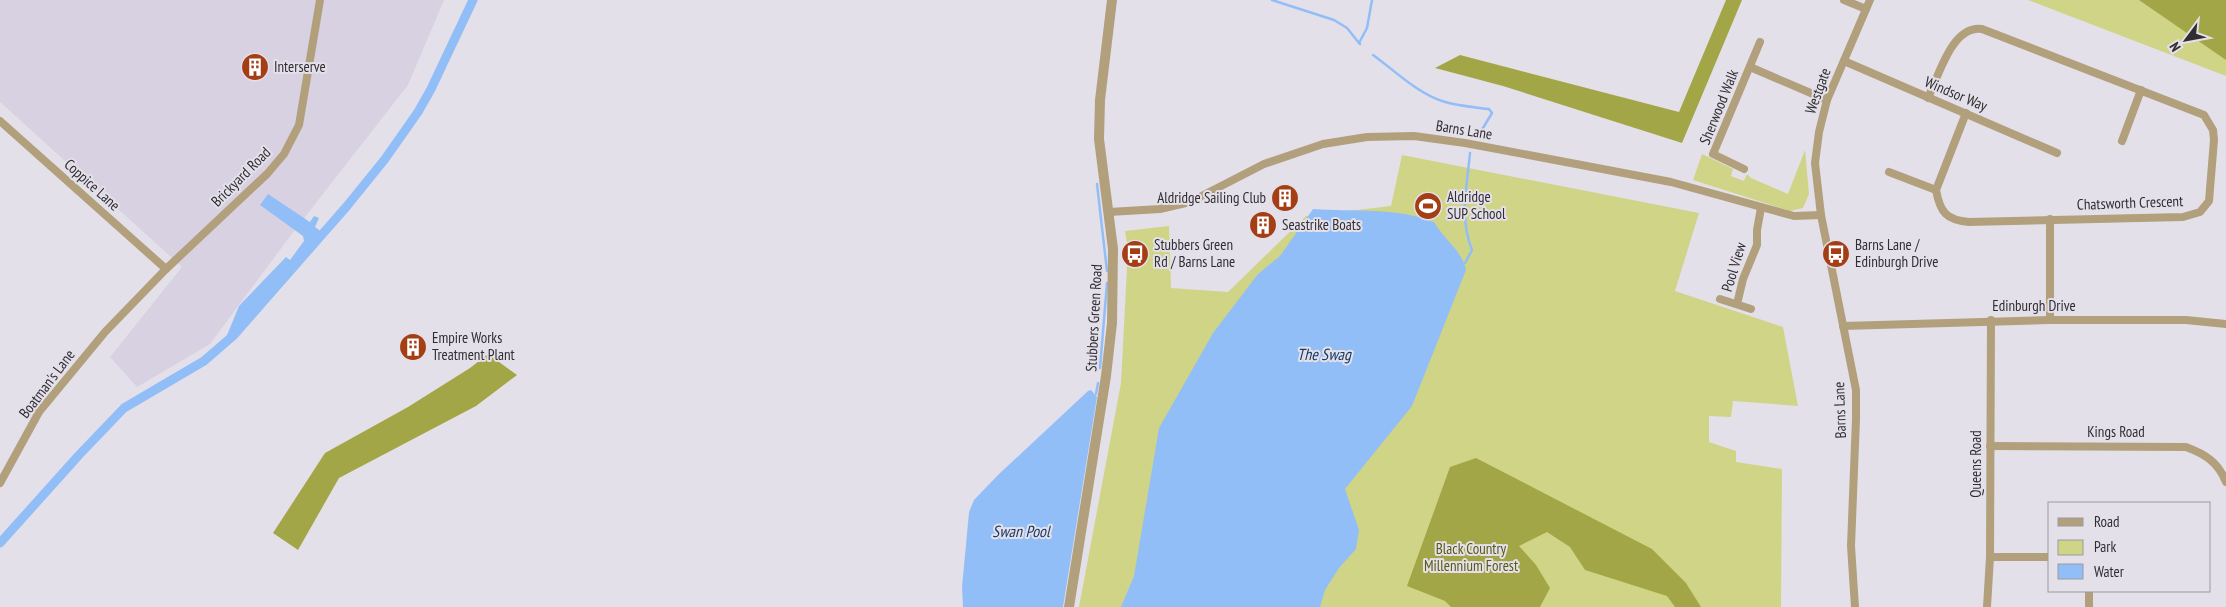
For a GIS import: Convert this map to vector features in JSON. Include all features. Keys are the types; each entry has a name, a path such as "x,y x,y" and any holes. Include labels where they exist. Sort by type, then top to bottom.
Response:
{"street":[{"name":"Brickyard Road","path":"105,332 166,269 267,174 284,154 299,124 320,0"},
{"name":"Stubbers Green Road","path":"1069,607 1106,376 1112,323 1112,249 1099,139 1099,119 1112,0"},
{"path":"1844,0 1866,10"},
{"name":"Westgate","path":"1817,196 1816,148 1828,100 1870,0"},
{"name":"Chatsworth Crescent","path":"1928,98 1955,41 1964,32 1976,28 2198,112 2210,121 2214,140 2210,194 2205,208 2195,214 2183,217 1954,221 1943,212 1938,203 1936,190"},
{"name":"Sherwood Walk","path":"1744,169 1713,154 1760,42"},
{"name":"Windsor Way","path":"1844,61 2057,153"},
{"name":"Sherwood Walk","path":"1750,67 1828,100"},
{"path":"2122,141 2141,90"},
{"path":"1889,172 1936,190 1966,113"},
{"name":"Coppice Lane","path":"0,122 166,269"},
{"name":"Barns Lane","path":"1109,212 1173,207 1203,196 1248,171 1290,154 1345,140 1414,136 1465,143 1692,187 1794,216 1821,215"},
{"name":"Barns Lane","path":"1817,196 1857,403 1851,546 1855,607"},
{"name":"Pool View","path":"1737,304 1757,245 1756,230 1761,208"},
{"path":"2050,219 2050,320"},
{"name":"Pool View","path":"1720,299 1752,309"},
{"name":"Edinburgh Drive","path":"1843,326 1991,320 2186,320 2226,324"},
{"name":"Queens Road","path":"1987,607 1990,557 1991,320"},
{"name":"Boatman's Lane","path":"0,483 39,412 105,332"},
{"name":"Kings Road","path":"1990,446 2186,447 2200,452 2224,470 2226,482"},
{"path":"1990,557 2048,557"},
{"path":"2088,592 2090,607"}],"shaded area":[{"path":"0,0 444,0 408,85 291,235 210,344 137,387 110,357 182,267 0,102"}],"green space":[{"path":"1726,0 1742,0 1682,143 1503,86 1435,68 1460,55 1679,112"},
{"path":"2028,0 2207,0 2226,7 2226,76"},
{"path":"2139,0 2226,0 2226,60"},
{"path":"1805,150 1809,194 1803,208 1790,211 1693,180 1702,154 1733,169 1731,176 1744,181 1747,174 1751,178 1788,194"},
{"path":"1402,155 1699,213 1675,291 1783,327 1798,406 1733,401 1731,417 1709,416 1709,442 1736,451 1736,462 1782,469 1781,607 1079,607 1121,383 1128,249 1125,231 1169,226 1171,288 1228,292 1306,216 1391,206"},
{"path":"488,354 517,375 476,406 339,478 298,550 273,533 325,453 408,407 470,368"},
{"name":"Black Country Millennium Forest","path":"1476,458 1652,549 1686,583 1701,607 1675,607 1667,596 1585,570 1570,547 1547,532 1519,546 1536,565 1550,588 1540,607 1451,607 1445,601 1407,586 1450,467"}],"water":[{"path":"268,194 310,222 314,216 319,218 315,227 323,233 223,345 239,306 286,257 290,260 304,241 303,236 260,205"},
{"name":"The Swag","path":"1313,209 1390,212 1420,217 1434,222 1461,257 1466,270 1412,406 1345,489 1359,530 1356,549 1339,568 1325,590 1320,607 1121,607 1134,576 1159,428 1213,333 1258,274 1280,256"},
{"name":"Swan Pool","path":"1091,390 1097,397 1063,607 963,607 962,587 969,512 974,500 998,475"}],"waterway":[{"path":"0,543 124,408 204,361 234,335 347,206 385,159 418,112 431,89 473,0"},
{"path":"1272,0 1334,20 1347,28 1359,43"},
{"path":"1360,44 1367,28 1372,0"},
{"path":"1373,55 1424,93 1453,104 1489,109 1492,113 1480,133"},
{"path":"1465,263 1472,250 1468,238 1465,214 1470,153"},
{"path":"1097,184 1107,271"},
{"path":"1100,368 1107,283"},
{"path":"1096,394 1098,383"}],"place":[{"name":"Interserve","path":"255,67"},
{"name":"Aldridge Sailing Club","path":"1285,198"},
{"name":"Aldridge SUP School","path":"1428,206"},
{"name":"Seastrike Boats","path":"1263,225"},
{"name":"Stubbers Green Rd / Barns Lane","path":"1135,254"},
{"name":"Barns Lane / Edinburgh Drive","path":"1836,254"},
{"name":"Empire Works Treatment Plant","path":"413,347"}]}
